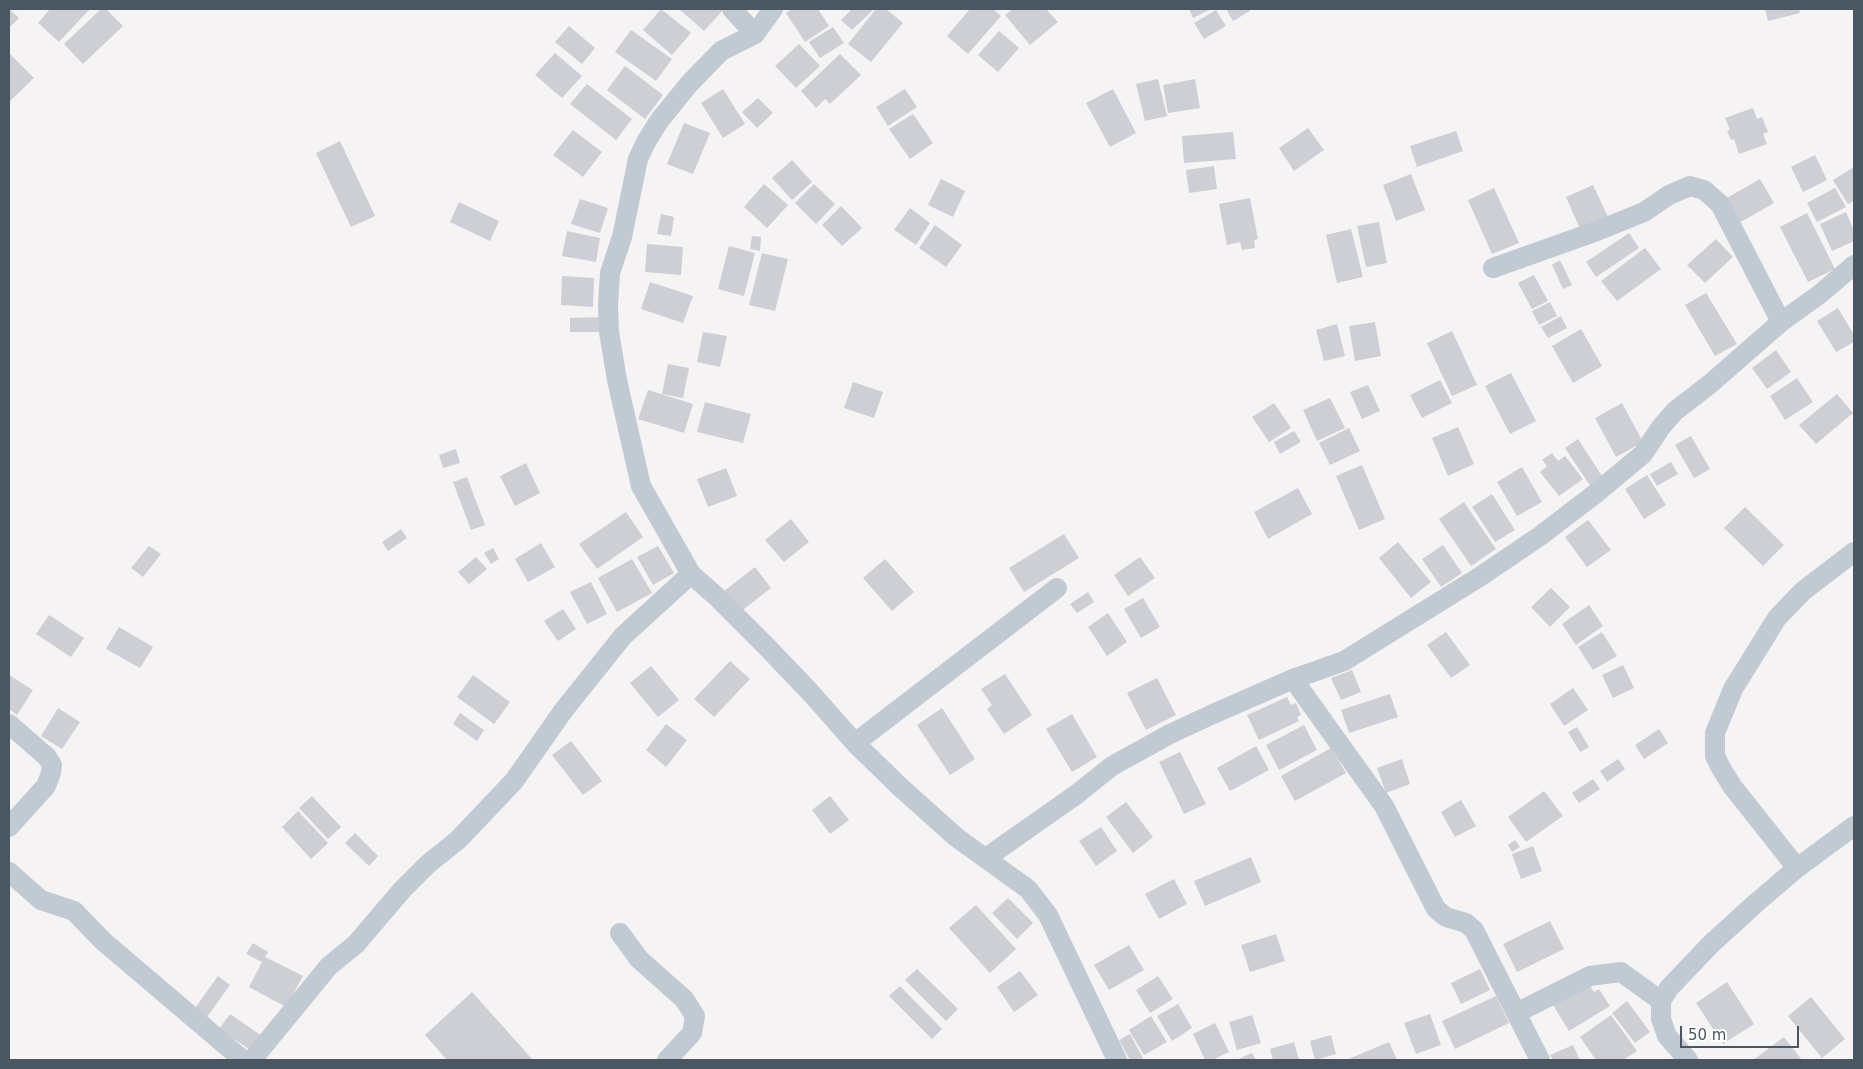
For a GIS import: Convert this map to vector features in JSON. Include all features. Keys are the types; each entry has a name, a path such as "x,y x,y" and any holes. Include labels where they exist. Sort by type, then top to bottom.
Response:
{"street":[{"path":"732,9 755,34"},
{"path":"772,9 755,34 721,51 671,106 646,142 638,159 622,237 610,273 608,332 641,486 691,574 766,646 810,692 854,743 899,786 956,837 1028,889 1048,915 1118,1060"},
{"path":"1493,268 1644,212 1669,195 1690,186 1704,190 1720,204 1781,322"},
{"path":"986,858 1112,766 1170,734 1293,678 1344,661 1540,536 1643,454 1661,427 1675,411 1710,384 1781,322 1820,294 1854,264"},
{"path":"1797,868 1732,786 1721,768 1714,756 1715,733 1733,689 1777,618 1803,591 1854,552"},
{"path":"252,1060 329,966 356,944 402,890 428,864 458,840 514,781 563,711 623,636 691,574"},
{"path":"854,743 1057,588"},
{"path":"1293,678 1384,806 1436,909 1446,917 1466,923 1474,930 1540,1060"},
{"path":"9,724 47,757 52,765 46,786 9,827"},
{"path":"1688,1060 1667,1036 1661,1019 1661,1001 1669,988 1711,944 1756,902 1797,868 1854,826"},
{"path":"9,872 41,900 74,911 103,941 243,1060"},
{"path":"620,933 639,959 684,999 694,1016 692,1033 667,1060"},
{"path":"1516,1013 1590,976 1621,972 1661,1001"}],"building":[{"path":"9,9 19,18 9,28"},
{"path":"50,9 90,9 59,42 38,23"},
{"path":"101,9 106,9 123,26 83,64 64,44"},
{"path":"661,9 691,33 672,55 643,30"},
{"path":"679,9 724,9 704,31"},
{"path":"792,9 818,9 829,26 805,42 786,13"},
{"path":"852,9 874,9 852,30 841,20"},
{"path":"876,9 886,9 903,23 871,62 848,44"},
{"path":"970,9 993,9 1001,16 968,54 947,36"},
{"path":"1013,9 1046,9 1058,22 1030,45 1005,15"},
{"path":"1189,9 1211,9 1193,18"},
{"path":"1226,9 1249,9 1250,11 1233,21"},
{"path":"1765,9 1799,9 1800,13 1768,21"},
{"path":"1216,10 1226,26 1204,39 1194,23"},
{"path":"569,26 595,48 582,64 555,42"},
{"path":"833,27 844,43 820,58 809,42"},
{"path":"631,30 672,59 656,81 615,52"},
{"path":"999,31 1019,48 998,72 978,55"},
{"path":"799,44 820,66 796,88 775,66"},
{"path":"9,53 34,78 9,102"},
{"path":"555,53 582,76 562,98 535,75"},
{"path":"840,54 861,75 830,104 825,99 816,108 801,91"},
{"path":"625,66 663,95 645,119 607,90"},
{"path":"1158,79 1167,116 1145,121 1136,84"},
{"path":"1195,79 1200,108 1168,113 1163,85"},
{"path":"587,84 632,119 616,140 570,104"},
{"path":"723,89 745,124 723,138 701,103"},
{"path":"905,89 917,107 888,126 876,107"},
{"path":"1113,89 1136,133 1110,147 1086,103"},
{"path":"758,98 773,113 757,128 742,112"},
{"path":"1753,108 1757,119 1762,117 1768,132 1763,134 1767,144 1739,154 1734,139 1731,140 1727,131 1730,130 1725,118"},
{"path":"913,114 933,143 910,159 889,129"},
{"path":"684,123 710,133 693,174 667,164"},
{"path":"1308,128 1324,150 1294,171 1279,148"},
{"path":"573,130 602,152 583,177 553,155"},
{"path":"1456,131 1463,151 1417,167 1410,146"},
{"path":"1233,132 1236,159 1184,163 1182,136"},
{"path":"340,141 375,216 351,227 316,153"},
{"path":"1815,155 1827,180 1803,192 1791,167"},
{"path":"792,160 812,182 792,200 772,178"},
{"path":"1214,166 1217,189 1189,193 1186,170"},
{"path":"1854,167 1854,201 1848,204 1833,180"},
{"path":"1411,174 1425,210 1396,221 1383,185"},
{"path":"941,179 965,191 953,217 928,205"},
{"path":"1760,179 1774,203 1739,223 1725,199"},
{"path":"764,184 788,205 767,228 744,207"},
{"path":"814,184 835,204 816,224 795,203"},
{"path":"1593,185 1609,219 1581,231 1566,197"},
{"path":"1494,188 1519,243 1492,254 1468,200"},
{"path":"1835,188 1846,207 1817,222 1807,203"},
{"path":"1250,198 1258,239 1254,240 1255,248 1242,250 1240,242 1227,245 1219,204"},
{"path":"580,199 608,208 600,233 571,224"},
{"path":"459,202 499,221 490,241 450,222"},
{"path":"841,206 862,228 842,246 822,225"},
{"path":"910,208 930,223 916,245 894,230"},
{"path":"1846,212 1854,231 1854,241 1832,251 1820,224"},
{"path":"1807,213 1835,269 1808,282 1780,227"},
{"path":"661,214 674,217 671,236 657,234"},
{"path":"1379,222 1387,263 1366,267 1357,226"},
{"path":"935,225 962,245 946,267 919,248"},
{"path":"1351,229 1363,277 1337,283 1326,235"},
{"path":"567,231 600,238 596,262 562,256"},
{"path":"1629,233 1639,248 1596,277 1586,262"},
{"path":"752,236 761,237 760,251 750,249"},
{"path":"1716,239 1733,257 1705,283 1687,265"},
{"path":"647,244 683,247 681,275 645,272"},
{"path":"729,246 755,253 744,296 718,289"},
{"path":"1645,248 1661,269 1617,301 1601,281"},
{"path":"762,253 788,259 775,311 749,305"},
{"path":"1560,260 1572,285 1563,289 1552,265"},
{"path":"1534,275 1548,301 1532,309 1518,283"},
{"path":"562,276 594,278 593,307 561,305"},
{"path":"650,282 693,296 683,323 641,309"},
{"path":"1706,293 1737,344 1715,356 1685,305"},
{"path":"1550,302 1557,316 1539,325 1532,311"},
{"path":"1838,308 1854,335 1854,342 1836,352 1817,321"},
{"path":"1561,316 1567,328 1548,338 1541,327"},
{"path":"604,317 604,332 570,332 570,318"},
{"path":"1375,322 1381,356 1355,361 1349,326"},
{"path":"1337,324 1345,356 1324,361 1316,330"},
{"path":"1581,329 1602,366 1573,383 1552,346"},
{"path":"1452,331 1477,385 1452,396 1427,343"},
{"path":"703,332 727,336 720,367 697,362"},
{"path":"1776,350 1791,372 1767,389 1752,368"},
{"path":"668,364 689,368 683,398 662,394"},
{"path":"1511,373 1536,421 1510,434 1485,386"},
{"path":"1797,378 1813,402 1785,420 1770,396"},
{"path":"1440,380 1452,403 1422,418 1410,395"},
{"path":"853,382 883,392 874,418 844,408"},
{"path":"1368,385 1380,411 1362,419 1350,392"},
{"path":"648,390 693,404 684,433 638,419"},
{"path":"1837,394 1853,413 1816,444 1799,425"},
{"path":"1330,398 1345,428 1317,441 1303,410"},
{"path":"705,402 751,414 743,443 697,432"},
{"path":"1274,403 1291,428 1269,442 1252,417"},
{"path":"1622,403 1643,442 1616,457 1595,418"},
{"path":"1458,427 1474,464 1448,476 1432,438"},
{"path":"1349,428 1360,451 1330,465 1319,443"},
{"path":"1294,431 1301,442 1280,454 1274,442"},
{"path":"1691,436 1710,469 1694,478 1675,445"},
{"path":"1578,439 1604,479 1591,487 1565,448"},
{"path":"456,449 460,463 443,468 439,455"},
{"path":"1552,453 1558,461 1565,456 1583,479 1559,496 1540,472 1547,466 1542,460"},
{"path":"1671,462 1678,474 1657,486 1650,474"},
{"path":"526,463 540,493 515,506 500,476"},
{"path":"1362,465 1385,519 1359,530 1336,476"},
{"path":"1522,467 1542,502 1517,516 1497,482"},
{"path":"726,468 737,496 708,507 697,479"},
{"path":"1647,475 1666,505 1644,519 1625,489"},
{"path":"467,477 485,525 471,530 453,482"},
{"path":"1298,488 1312,514 1268,539 1254,512"},
{"path":"1492,494 1515,530 1495,542 1472,507"},
{"path":"1464,502 1496,549 1471,566 1439,519"},
{"path":"1745,507 1784,545 1763,566 1724,528"},
{"path":"626,512 643,537 597,569 579,544"},
{"path":"791,519 809,542 784,562 765,540"},
{"path":"1588,520 1611,550 1587,567 1565,537"},
{"path":"401,529 407,538 388,551 382,542"},
{"path":"1064,534 1079,558 1024,592 1009,568"},
{"path":"1398,542 1431,582 1411,598 1379,558"},
{"path":"541,543 555,567 528,582 515,559"},
{"path":"1443,545 1462,573 1441,587 1422,559"},
{"path":"149,546 161,554 143,577 131,568"},
{"path":"658,546 674,573 653,585 637,557"},
{"path":"493,548 499,559 491,564 484,553"},
{"path":"476,557 487,569 469,584 458,572"},
{"path":"1140,557 1155,578 1128,596 1114,575"},
{"path":"632,559 652,593 617,612 598,578"},
{"path":"885,559 914,592 892,611 863,578"},
{"path":"755,567 771,588 740,612 724,591"},
{"path":"591,582 607,614 587,624 570,592"},
{"path":"1551,588 1570,607 1550,627 1531,607"},
{"path":"1088,592 1094,602 1077,613 1070,604"},
{"path":"1143,598 1160,627 1141,638 1124,609"},
{"path":"1589,605 1603,626 1576,645 1562,624"},
{"path":"563,609 576,629 558,641 544,621"},
{"path":"1108,613 1127,642 1107,656 1088,627"},
{"path":"49,615 84,638 71,657 36,634"},
{"path":"119,627 153,647 140,668 106,649"},
{"path":"1446,632 1470,665 1451,678 1427,645"},
{"path":"1602,632 1617,656 1593,670 1578,647"},
{"path":"730,661 750,679 714,717 694,699"},
{"path":"1623,665 1634,688 1613,698 1602,675"},
{"path":"651,666 679,700 658,717 630,683"},
{"path":"1352,670 1361,692 1341,700 1331,678"},
{"path":"1005,674 1032,715 1004,734 987,709 992,705 981,689"},
{"path":"9,675 33,690 17,715 9,709"},
{"path":"473,675 510,702 494,724 457,697"},
{"path":"1157,678 1176,715 1146,730 1127,693"},
{"path":"1573,688 1588,710 1564,726 1550,704"},
{"path":"1390,694 1398,717 1349,733 1341,710"},
{"path":"1287,697 1291,705 1296,703 1301,715 1297,717 1299,721 1259,740 1247,715"},
{"path":"58,708 80,722 62,749 41,736"},
{"path":"942,708 975,759 950,775 917,725"},
{"path":"460,713 484,730 477,741 453,724"},
{"path":"1072,714 1097,757 1072,772 1046,729"},
{"path":"666,724 687,740 666,767 646,750"},
{"path":"1304,725 1317,750 1279,770 1266,745"},
{"path":"1577,727 1589,747 1580,752 1568,732"},
{"path":"1659,729 1668,743 1644,759 1635,745"},
{"path":"571,741 602,781 583,795 552,755"},
{"path":"1256,746 1269,770 1230,791 1217,768"},
{"path":"1331,748 1346,773 1295,801 1281,776"},
{"path":"1180,752 1206,804 1184,814 1159,762"},
{"path":"1402,759 1410,784 1386,793 1377,768"},
{"path":"1618,759 1625,769 1607,782 1600,771"},
{"path":"1593,779 1600,789 1579,803 1572,793"},
{"path":"1544,791 1563,816 1526,842 1508,817"},
{"path":"312,796 341,827 328,839 299,808"},
{"path":"830,796 849,820 830,834 812,810"},
{"path":"1461,800 1476,826 1455,837 1441,812"},
{"path":"1126,802 1153,837 1133,853 1106,817"},
{"path":"298,811 328,843 311,859 282,827"},
{"path":"1101,827 1117,851 1096,866 1079,841"},
{"path":"355,833 378,856 369,866 345,843"},
{"path":"1515,840 1520,847 1512,852 1508,845"},
{"path":"1533,846 1542,871 1521,879 1512,854"},
{"path":"1251,857 1261,882 1205,906 1194,881"},
{"path":"1174,879 1187,904 1159,919 1145,894"},
{"path":"1008,898 1033,923 1017,939 992,913"},
{"path":"976,905 1016,949 990,973 949,928"},
{"path":"1550,921 1564,949 1517,972 1503,944"},
{"path":"1276,934 1285,961 1250,972 1241,945"},
{"path":"253,943 268,952 265,957 303,976 286,1007 249,987 262,962 246,954"},
{"path":"1129,945 1144,970 1109,990 1094,965"},
{"path":"917,969 958,1009 946,1021 905,980"},
{"path":"1480,969 1490,990 1461,1004 1451,983"},
{"path":"1020,971 1038,995 1014,1012 997,987"},
{"path":"218,976 230,985 207,1017 195,1008"},
{"path":"1158,976 1173,999 1150,1013 1136,990"},
{"path":"1727,982 1754,1024 1723,1044 1696,1003"},
{"path":"1588,983 1594,992 1599,989 1610,1006 1569,1031 1553,1005"},
{"path":"900,986 942,1029 932,1039 889,996"},
{"path":"472,992 533,1060 447,1060 425,1035"},
{"path":"1496,996 1509,1023 1455,1049 1442,1021"},
{"path":"1811,997 1845,1039 1822,1058 1788,1016"},
{"path":"1627,1001 1650,1032 1635,1043 1612,1013"},
{"path":"1178,1004 1192,1028 1172,1041 1157,1016"},
{"path":"230,1014 265,1038 255,1053 219,1029"},
{"path":"1430,1014 1441,1045 1416,1054 1404,1023"},
{"path":"1252,1015 1261,1043 1237,1050 1229,1022"},
{"path":"1611,1015 1637,1051 1623,1060 1596,1060 1580,1037"},
{"path":"1151,1016 1167,1042 1144,1055 1129,1030"},
{"path":"1215,1023 1229,1052 1212,1060 1205,1060 1193,1034"},
{"path":"1130,1034 1143,1058 1139,1060 1130,1060 1119,1040"},
{"path":"1331,1035 1336,1054 1315,1060 1310,1041"},
{"path":"1784,1037 1802,1060 1753,1060"},
{"path":"1294,1042 1299,1060 1273,1060 1270,1049"},
{"path":"1389,1042 1397,1060 1346,1060"},
{"path":"1573,1045 1580,1060 1553,1060 1550,1055"},
{"path":"1252,1053 1256,1060 1236,1060"}]}
